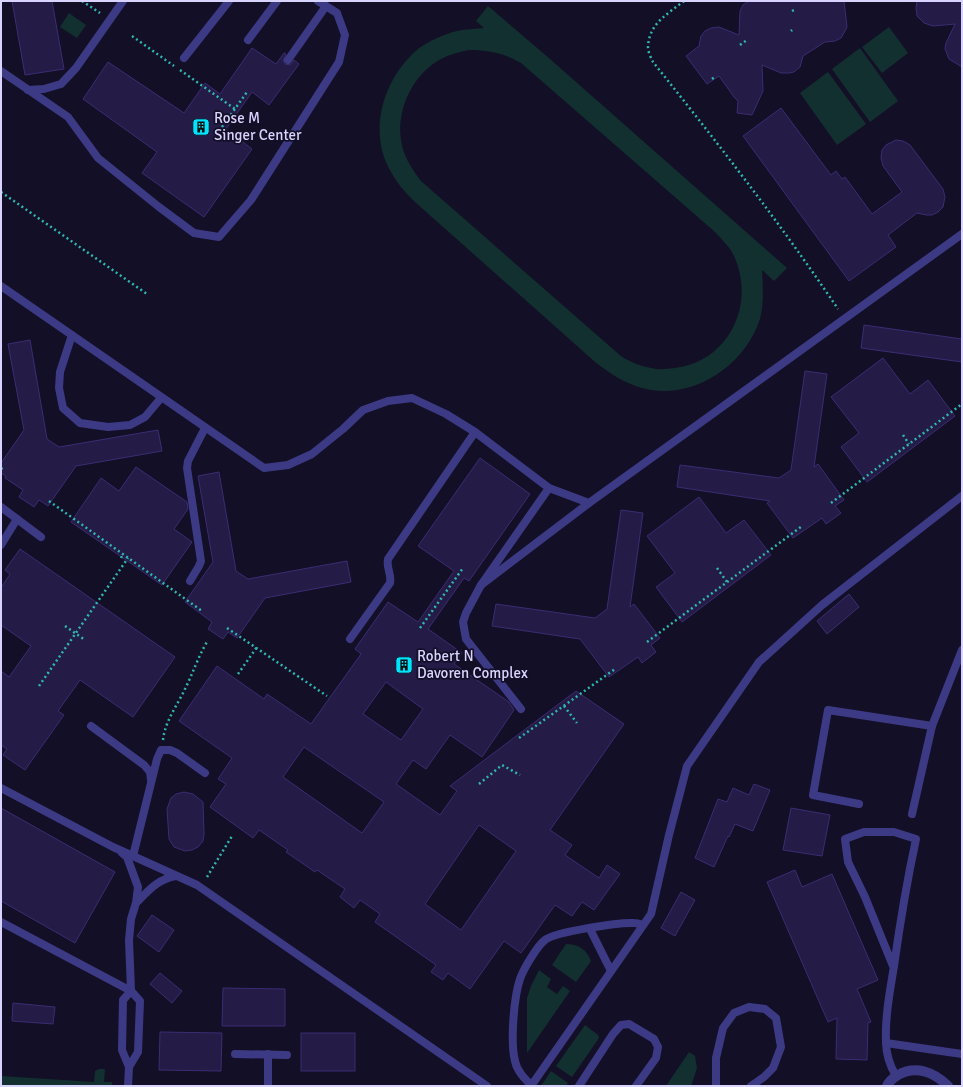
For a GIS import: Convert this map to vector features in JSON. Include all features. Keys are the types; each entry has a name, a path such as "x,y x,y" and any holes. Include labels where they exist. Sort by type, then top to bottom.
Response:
{"street":[{"path":"887,1086 888,1082 896,1076 906,1071 918,1069 932,1073 948,1086"}],"lane":[{"path":"28,90 44,89 61,84 76,68 123,1"},
{"path":"184,58 229,1"},
{"path":"248,40 277,1"},
{"path":"1,71 68,117 98,158 159,207 194,233 219,237 251,200 339,62 345,35 337,13 318,1"},
{"path":"288,60 326,6"},
{"path":"481,585 589,503 962,234"},
{"path":"1,286 264,468 288,465 312,454 364,410 388,401 412,398 446,414 475,432 550,488 589,503"},
{"path":"72,335 60,372 59,388 63,408 80,423 108,427 130,425 145,417 161,398"},
{"path":"190,581 199,566 200,561 187,468 188,461 205,428"},
{"path":"350,639 390,583 392,577 386,565 388,559 475,432"},
{"path":"521,709 466,639 463,622 466,613 481,585 550,488"},
{"path":"643,925 634,923 618,924 557,934 544,940 532,957 520,978 516,1000 513,1044 515,1061 521,1075 531,1086 651,914 669,835 688,766 759,662 822,605 962,496"},
{"path":"1,507 41,538"},
{"path":"1,545 17,519"},
{"path":"912,814 932,726 962,650"},
{"path":"859,804 813,795 828,710 932,726"},
{"path":"91,726 144,765 150,772 152,783"},
{"path":"133,856 161,750 170,750 177,753 205,773"},
{"path":"1,788 113,847 201,888 488,1086"},
{"path":"894,966 865,897 848,862 845,839 864,832 894,832 916,839 901,913 894,966 886,1013 886,1043 890,1067 896,1076"},
{"path":"113,847 127,857 138,887 136,903 131,919 129,940 131,990 123,1000 122,1050 129,1067 128,1086"},
{"path":"136,903 150,889 166,878 176,876"},
{"path":"1,922 131,990 140,1001 138,1052 129,1067"},
{"path":"590,929 611,971"},
{"path":"716,1086 716,1058 723,1028 734,1013 749,1007 765,1009 776,1018 781,1047 773,1068 764,1078 751,1086"},
{"path":"579,1086 613,1034 621,1025 629,1024 654,1039 658,1048 656,1058 636,1086"},
{"path":"886,1043 962,1054"},
{"path":"235,1054 287,1055"},
{"path":"268,1054 268,1086"}],"path":[{"path":"82,1 100,14"},
{"path":"684,1 658,21 651,34 648,48 653,62 787,236 845,319"},
{"path":"792,12 796,9"},
{"path":"132,36 235,109"},
{"path":"740,45 747,40"},
{"path":"712,79 716,76"},
{"path":"222,127 247,92"},
{"path":"1,192 147,294"},
{"path":"831,503 962,404"},
{"path":"903,435 909,444"},
{"path":"1,468 5,471"},
{"path":"49,501 202,611"},
{"path":"647,642 802,526"},
{"path":"121,558 123,554"},
{"path":"39,686 128,558"},
{"path":"420,628 463,568"},
{"path":"717,568 727,582"},
{"path":"65,626 85,640"},
{"path":"227,628 327,696"},
{"path":"161,750 164,730 207,642"},
{"path":"238,674 256,647"},
{"path":"519,738 615,669"},
{"path":"564,706 578,723"},
{"path":"479,784 502,765 520,775"},
{"path":"201,888 232,836"}],"green space":[{"path":"488,6 787,268 774,281 762,270 762,307 760,319 753,336 742,352 729,365 714,376 697,385 679,390 661,391 642,388 605,370 415,202 397,181 384,157 380,142 381,113 391,84 407,59 418,49 437,38 452,32 484,28 476,21","holes":["469,50 502,54 521,63 715,232 728,247 734,256 740,274 742,293 739,311 733,327 723,342 710,354 694,363 675,368 663,369 654,369 643,366 622,357 421,181 411,167 402,146 400,128 404,104 416,82 433,64 452,54"]},
{"path":"69,13 86,25 77,38 60,27"},
{"path":"889,27 908,53 882,73 862,47"},
{"path":"860,48 898,101 870,122 832,69"},
{"path":"828,72 866,124 837,145 800,93"},
{"path":"566,944 578,946 584,950 591,961 576,982 552,965"},
{"path":"539,970 551,979 547,987 557,994 563,986 570,991 527,1053 527,998"},
{"path":"585,1025 598,1035 599,1038 572,1077 556,1066"},
{"path":"689,1052 695,1056 697,1068 691,1086 666,1086"},
{"path":"105,1069 104,1082 112,1082 112,1086 1,1086 1,1076 94,1082 95,1071"},
{"path":"551,1071 568,1083 566,1086 541,1086"}],"building":[{"path":"12,1 52,1 64,69 25,75"},
{"path":"749,1 844,1 847,27 841,38 835,41 825,42 803,56 800,67 794,72 781,73 762,65 763,91 752,115 737,113 738,101 719,76 707,84 686,56 699,46 701,36 705,31 711,28 719,27 739,35 740,11 743,5"},
{"path":"917,1 962,1 962,67 949,59 945,49 946,43 955,24 933,26 924,23 917,16"},
{"name":"Rose M Singer Center","path":"252,48 276,64 284,53 286,54 283,60 285,64 290,65 294,60 299,64 269,105 252,92 226,129 252,149 204,217 142,173 157,152 83,99 108,62 184,113 205,83 220,94"},
{"path":"781,108 831,175 836,171 842,179 845,177 872,214 902,192 883,166 881,158 882,150 886,145 896,140 903,141 910,145 943,189 945,197 943,207 932,215 917,213 888,235 896,247 849,281 743,136"},
{"path":"864,325 962,339 962,362 861,348"},
{"path":"30,340 47,439 59,447 158,430 162,451 76,466 48,506 39,500 34,507 19,497 23,490 5,478 6,476 1,473 1,463 24,430 8,344"},
{"path":"883,358 910,394 928,380 955,416 867,482 841,447 859,433 831,397"},
{"path":"805,371 827,374 814,467 818,464 844,500 835,506 841,513 826,524 822,518 793,538 767,503 770,501 677,487 680,465 779,478 791,470"},
{"path":"480,458 530,494 469,581 464,578 428,629 462,653 454,664 509,702 514,710 482,757 450,735 426,769 413,760 396,784 440,815 457,791 450,786 576,691 624,724 550,830 572,845 565,855 599,878 607,865 620,874 594,910 582,902 572,916 555,905 521,953 504,941 470,989 448,973 443,980 431,972 436,965 375,922 380,914 360,900 354,908 340,897 345,889 317,870 315,872 286,852 288,850 259,830 253,838 210,807 226,784 218,779 232,758 179,721 217,666 264,699 267,694 311,724 361,654 355,649 388,602 418,622 454,571 418,546","holes":["386,682 423,709 401,740 363,714","304,747 384,802 362,833 283,777","479,825 516,851 461,930 425,904"]},
{"path":"136,467 187,502 188,509 174,529 192,542 162,585 71,522 101,478 119,491"},
{"path":"219,472 236,571 248,579 347,561 351,582 265,598 237,638 228,632 223,639 208,629 212,622 185,602 213,562 198,476"},
{"path":"699,497 726,533 744,520 771,555 682,622 656,587 675,573 647,536"},
{"path":"621,510 643,513 630,607 634,604 660,638 651,645 656,652 642,663 638,657 609,677 580,639 492,626 496,604 595,618 607,609"},
{"path":"20,549 175,657 133,717 80,680 58,711 64,715 25,770 3,755 7,749 1,745 1,671 9,677 31,646 1,625 1,588 10,574 5,570"},
{"path":"849,594 859,607 827,634 817,621"},
{"path":"754,784 770,790 753,831 735,824 714,867 695,858 718,799 727,802 733,788 749,795"},
{"path":"184,792 193,794 203,802 204,834 203,841 198,847 185,851 174,847 169,839 167,809 171,798 176,794"},
{"path":"1,808 115,872 75,943 1,901"},
{"path":"791,808 830,815 822,856 783,850"},
{"path":"795,870 802,887 832,874 878,980 857,989 871,1022 868,1023 867,1060 836,1059 837,1018 828,1022 767,882"},
{"path":"681,892 695,900 675,936 661,928"},
{"path":"152,915 174,930 159,952 137,936"},
{"path":"160,973 182,991 172,1003 150,984"},
{"path":"223,988 285,989 285,1026 222,1026"},
{"path":"13,1003 55,1007 53,1024 12,1021"},
{"path":"160,1032 222,1033 221,1071 159,1070"},
{"path":"301,1033 355,1033 355,1071 301,1071"}],"place":[{"name":"Rose M Singer Center","path":"201,127"},
{"name":"Robert N Davoren Complex","path":"404,665"}]}
